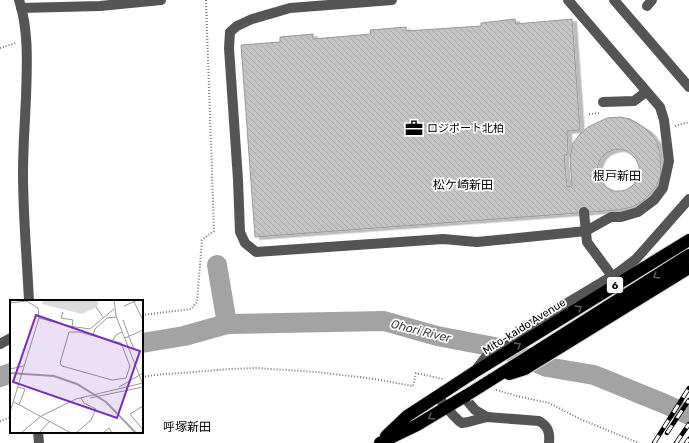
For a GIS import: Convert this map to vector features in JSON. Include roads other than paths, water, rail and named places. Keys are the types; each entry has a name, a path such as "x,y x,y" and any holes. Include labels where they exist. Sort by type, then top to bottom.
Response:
{"highway":[{"name":"Mito-kaido Avenue","path":"379,443 407,416 444,388 473,373 687,241"},
{"name":"Mito-kaido Avenue","path":"379,443 417,425 466,396 492,385 570,336 689,255"},
{"path":"570,336 689,268"}],"street":[{"path":"29,300 23,173 26,46 25,27 20,4 78,3 100,6 161,0"},
{"path":"392,0 290,8 252,19 237,26 230,32 229,48 240,232 245,244 256,252 443,239 477,242 586,231 610,218 621,217 638,212 654,200 663,188 669,161 664,120 660,107 568,0"},
{"path":"614,0 689,87"},
{"path":"604,107 634,101 646,92"},
{"path":"473,373 489,354 532,324 612,276 636,258 689,199"},
{"path":"584,212 587,242 612,276"},
{"path":"0,344 10,339"},
{"path":"444,388 446,408 462,423 487,417 539,421 544,424 549,432 549,443"},
{"path":"466,396 475,410 487,417"},
{"path":"38,433 39,443"}],"waterway":[{"path":"217,265 227,324"},
{"name":"Ohori River","path":"143,343 184,336 227,324 384,321 437,336 505,349 547,367 594,375 689,415"},
{"name":"Ohori River","path":"0,377 10,373"}],"railway":[{"path":"654,443 689,388"},
{"path":"667,433 689,400"},
{"path":"676,443 689,424"},
{"path":"686,443 689,439"}],"place":[{"name":"ロジポート北柏","path":"414,128"}],"district":[{"name":"根戸新田","path":"617,176"},
{"name":"松ケ崎新田","path":"463,185"},
{"name":"呼塚新田","path":"187,427"}]}
